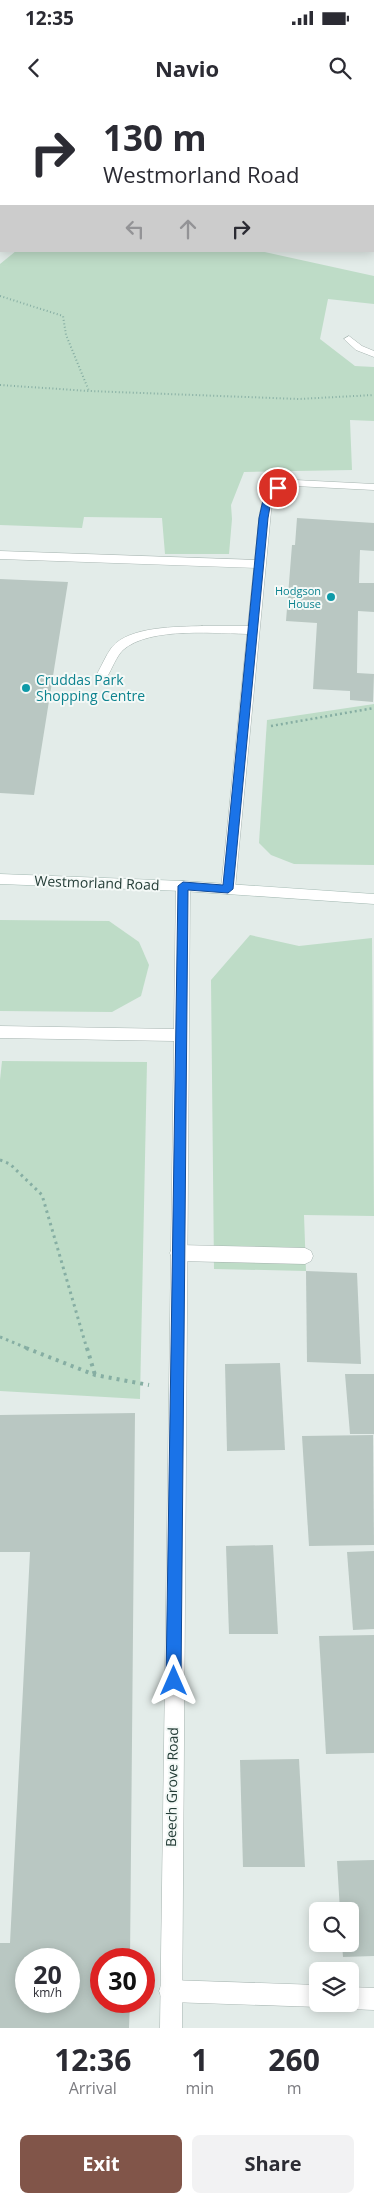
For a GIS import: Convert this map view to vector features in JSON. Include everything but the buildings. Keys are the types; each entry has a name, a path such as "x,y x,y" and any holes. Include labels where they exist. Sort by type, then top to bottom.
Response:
{"street":[{"path":"349,339 359,348 374,354"},
{"path":"228,889 259,564 267,500 278,488 295,483 374,487"},
{"path":"0,555 259,564"},
{"path":"103,674 119,646 141,634 163,631 253,630"},
{"name":"Westmorland Road","path":"0,878 183,886 374,900"},
{"name":"Beech Grove Road","path":"170,2028 183,886"},
{"path":"0,1032 180,1035"},
{"path":"178,1254 305,1256"},
{"path":"170,1991 309,1996"},
{"path":"359,1998 374,1999"}],"path":[{"path":"0,296 63,316 66,335 89,391"},
{"path":"0,386 299,399 374,396"},
{"path":"243,731 374,708"},
{"path":"0,1160 10,1164 42,1195 95,1375"},
{"path":"0,1337 95,1375 177,1390"}],"green space":[{"path":"15,252 265,252 374,276 374,304 328,299 320,339 355,366 374,367 374,421 350,420 352,470 244,472 231,505 232,519 229,554 165,554 162,518 84,517 82,528 0,525 0,264"},
{"path":"374,704 374,865 294,864 271,855 259,843 267,720"},
{"path":"0,920 109,921 139,942 149,965 141,996 112,1012 0,1011"},
{"path":"250,935 299,946 372,938 374,1216 304,1215 306,1271 214,1269 211,980"},
{"path":"2,1061 147,1062 140,1399 0,1391 0,1080"}],"place":[{"name":"Hodgson House","path":"331,597"},
{"name":"Cruddas Park Shopping Centre","path":"26,688"}],"route":[{"path":"174,1681 183,886 228,889 264,518 267,500 278,488"}]}
